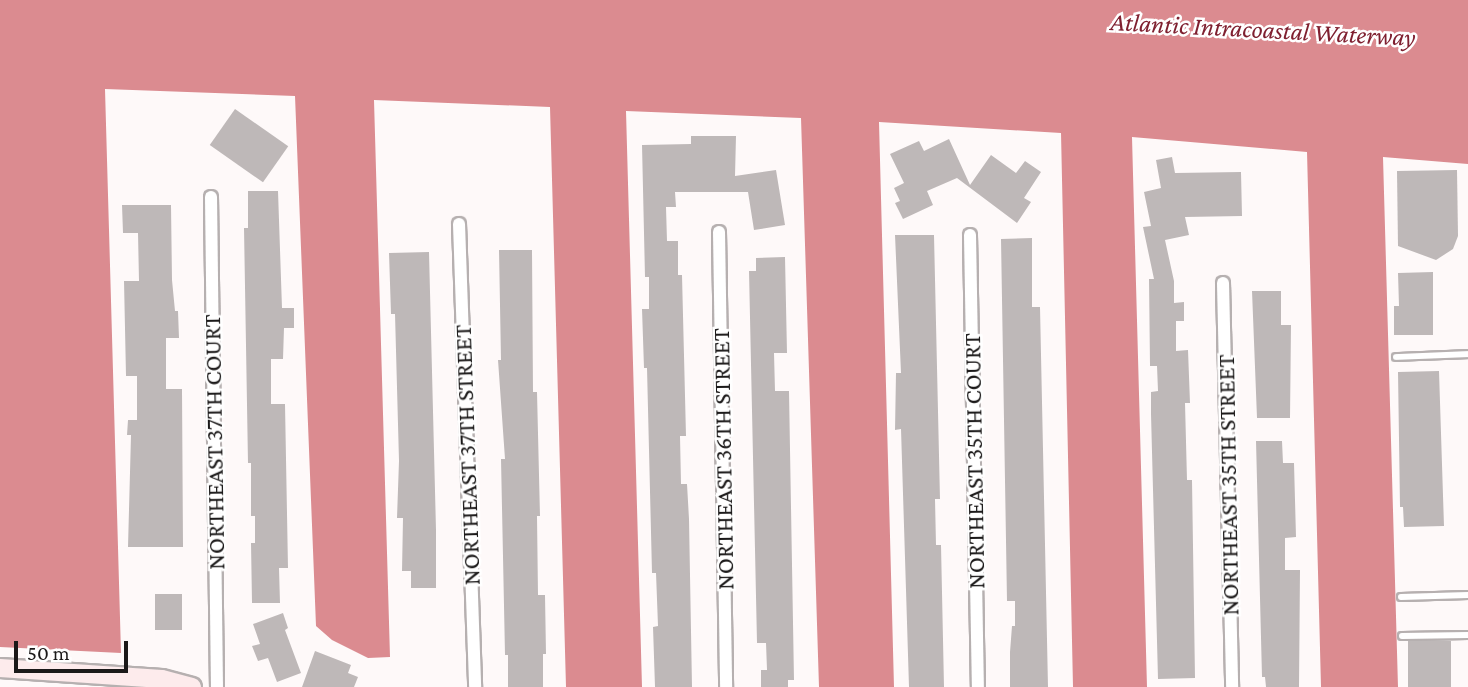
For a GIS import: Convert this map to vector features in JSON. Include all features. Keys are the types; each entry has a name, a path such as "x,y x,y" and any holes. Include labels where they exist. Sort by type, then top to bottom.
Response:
{"street":[{"name":"NORTHEAST 37TH COURT","path":"211,197 218,687"},
{"name":"NORTHEAST 37TH STREET","path":"458,224 475,687"},
{"name":"NORTHEAST 36TH STREET","path":"719,232 726,687"},
{"name":"NORTHEAST 35TH COURT","path":"970,235 978,687"},
{"name":"NORTHEAST 35TH STREET","path":"1223,284 1232,687"},
{"path":"0,668 162,679 192,687"}],"lane":[{"path":"1396,357 1468,354"},
{"path":"1401,597 1468,595"},
{"path":"1402,636 1468,635"}],"water":[{"name":"Atlantic Intracoastal Waterway","path":"0,0 1468,0 1468,164 1383,157 1398,687 1321,687 1307,152 1132,137 1147,687 1073,687 1061,133 879,122 894,687 819,687 801,118 626,111 642,687 566,687 550,107 374,100 390,657 368,658 332,640 316,626 295,96 105,89 121,653 0,647"}],"building":[{"path":"235,109 288,146 263,182 210,145"},
{"path":"691,136 736,136 735,176 776,170 785,225 754,230 748,192 675,192 676,207 666,207 667,241 678,241 678,275 682,275 686,436 680,436 681,484 687,484 689,519 692,687 655,687 653,627 658,626 656,573 652,573 647,368 644,368 642,309 649,309 649,277 645,277 642,145 691,144"},
{"path":"949,139 970,185 991,155 1016,173 1025,161 1041,172 1024,198 1031,202 1017,223 957,178 927,191 933,205 903,219 895,203 900,201 894,188 904,183 890,154 919,141 924,151"},
{"path":"1172,157 1175,173 1241,172 1242,216 1185,217 1189,235 1165,240 1174,281 1174,303 1184,302 1184,321 1176,321 1176,351 1188,350 1190,403 1185,403 1187,480 1192,480 1195,678 1158,679 1151,392 1158,391 1157,366 1150,366 1149,279 1154,279 1143,227 1151,226 1144,192 1161,188 1156,160"},
{"path":"1457,170 1458,236 1453,249 1436,260 1398,246 1397,171"},
{"path":"248,191 278,191 282,308 294,308 294,328 284,328 283,359 271,359 271,404 285,404 288,568 279,568 280,603 252,603 251,543 255,543 255,516 251,516 251,463 248,463 244,228 248,228"},
{"path":"122,205 171,205 172,280 175,311 178,311 179,338 166,338 166,389 182,389 183,547 128,547 131,435 127,435 128,420 137,420 137,376 126,376 124,281 139,281 138,233 123,233"},
{"path":"895,235 934,235 940,499 935,499 936,545 941,545 944,687 909,687 901,429 895,430 896,373 901,373"},
{"path":"1032,238 1032,307 1040,307 1048,687 1010,687 1015,601 1007,601 1001,239"},
{"path":"499,250 532,250 533,392 537,392 540,516 537,516 538,595 545,595 546,654 543,654 543,687 508,687 501,459 505,459 498,360 501,360"},
{"path":"429,252 436,588 411,588 411,571 402,571 403,518 397,518 399,461 395,314 391,314 389,253"},
{"path":"785,257 787,353 774,353 775,391 789,391 794,680 788,680 788,687 761,687 761,670 767,670 766,643 757,643 749,271 756,271 756,258"},
{"path":"1433,272 1433,335 1394,335 1394,306 1399,306 1398,273"},
{"path":"1252,291 1281,291 1281,325 1291,325 1290,418 1257,418"},
{"path":"1439,371 1444,526 1404,527 1403,507 1400,507 1398,372"},
{"path":"1256,441 1282,441 1283,463 1294,463 1296,537 1285,538 1285,570 1300,570 1299,687 1266,687 1265,677 1262,677"},
{"path":"155,594 182,594 182,630 155,630"},
{"path":"283,613 288,628 285,630 301,673 277,682 268,658 258,661 252,646 260,644 253,624"},
{"path":"1408,641 1451,641 1451,687 1408,687"},
{"path":"315,651 351,665 348,673 358,677 354,687 302,687"}]}
